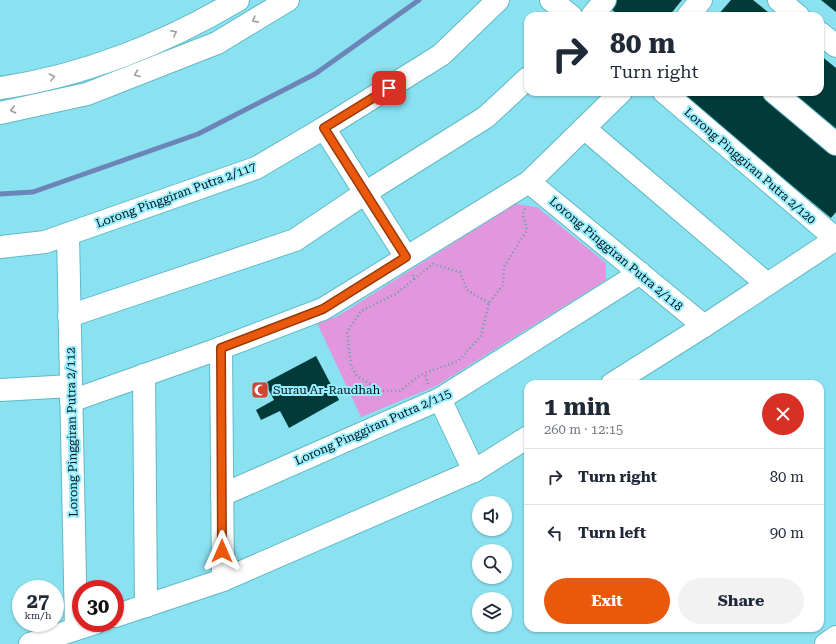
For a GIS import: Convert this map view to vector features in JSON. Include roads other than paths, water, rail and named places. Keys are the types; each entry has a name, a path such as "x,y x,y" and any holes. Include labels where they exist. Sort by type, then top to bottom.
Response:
{"street":[{"path":"0,88 71,72 146,47 222,10 238,0"},
{"path":"0,113 87,94 217,43 288,0"},
{"name":"Lorong Pinggiran Putra 2/117","path":"0,247 45,242 256,168 324,128 441,55 498,0"},
{"path":"551,0 566,12"},
{"path":"595,12 605,0"},
{"path":"691,12 701,0"},
{"path":"824,36 836,46"},
{"path":"69,316 295,240 365,193 486,117 524,82"},
{"path":"0,390 71,394 144,375 221,348 323,309 529,182 617,96"},
{"name":"Lorong Pinggiran Putra 2/120","path":"669,96 836,239"},
{"path":"779,96 836,144"},
{"path":"324,128 406,257"},
{"path":"584,128 767,284"},
{"name":"Lorong Pinggiran Putra 2/118","path":"529,182 704,326"},
{"name":"Lorong Pinggiran Putra 2/112","path":"68,234 71,394 82,580"},
{"path":"618,380 704,326 836,239"},
{"name":"Lorong Pinggiran Putra 2/115","path":"222,495 437,400 640,274"},
{"path":"221,348 223,580"},
{"path":"144,375 146,606"},
{"path":"437,400 474,471"},
{"path":"124,613 223,580 474,471 524,440"},
{"path":"30,644 72,630"},
{"path":"826,644 836,637"}],"waterway":[{"path":"0,194 33,192 198,134 315,74 419,0"}],"place":[{"name":"Surau Ar-Raudhah","path":"260,390"}]}
